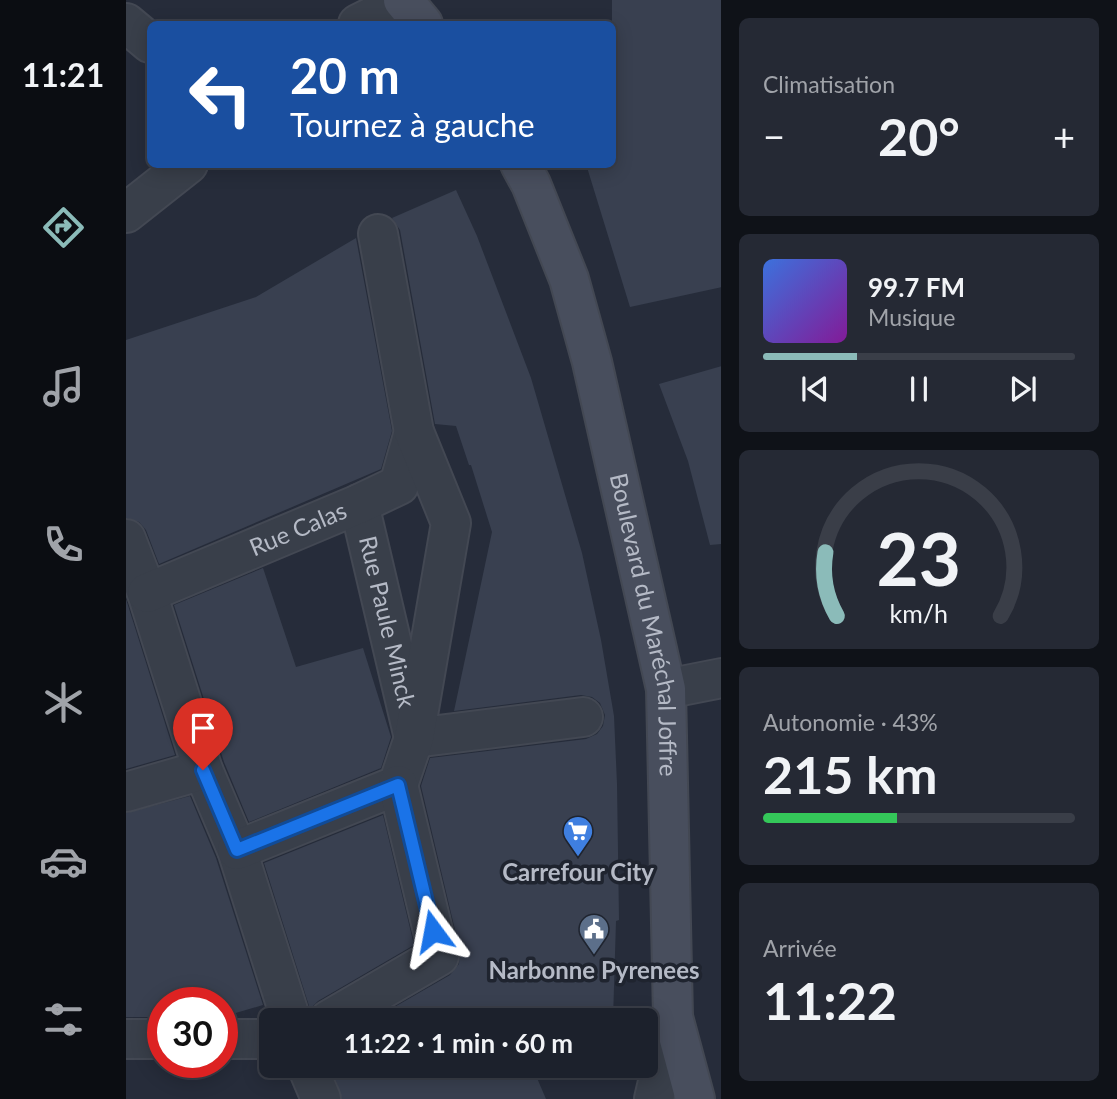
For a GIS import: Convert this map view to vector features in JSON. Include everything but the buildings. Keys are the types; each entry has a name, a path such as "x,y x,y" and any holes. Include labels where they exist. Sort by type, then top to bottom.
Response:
{"main road":[{"name":"Boulevard du Maréchal Joffre","path":"522,168 569,279 592,362 666,689 673,1017 695,1099"}],"street":[{"path":"367,21 412,6"},
{"path":"126,23 147,40"},
{"path":"126,213 183,168"},
{"path":"350,1008 439,956 398,785 414,738 451,523 414,432 378,234"},
{"name":"Rue Calas","path":"147,593 399,485 414,432"},
{"name":"Rue Paule Minck","path":"359,504 414,738"},
{"path":"126,539 147,593 203,770 237,850 287,1008"},
{"path":"666,689 721,678"},
{"path":"414,738 583,717"},
{"path":"126,792 203,770"},
{"path":"237,850 398,785"},
{"path":"654,1099 673,1017"},
{"path":"126,1039 147,1039"},
{"path":"238,1039 259,1039"},
{"path":"312,1078 321,1099"}],"place":[{"name":"Carrefour City","path":"578,858"},
{"name":"Narbonne Pyrenees","path":"594,956"}],"route":[{"path":"203,770 237,850 398,785 433,931"}]}
